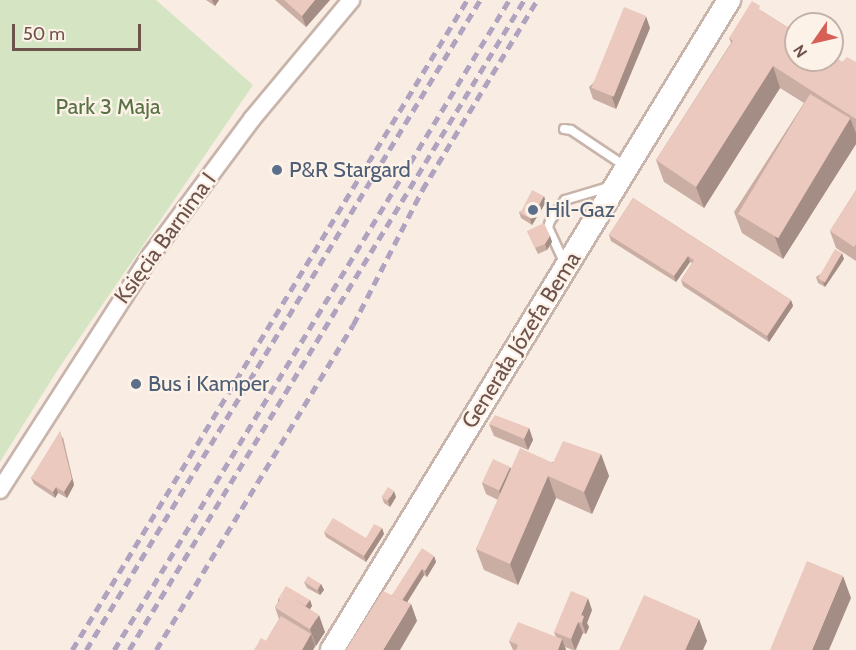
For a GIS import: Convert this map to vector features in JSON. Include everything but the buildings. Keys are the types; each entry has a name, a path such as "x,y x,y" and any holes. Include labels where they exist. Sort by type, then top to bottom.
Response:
{"street":[{"name":"Księcia Barnima I","path":"0,490 151,255 252,119 351,0"},
{"name":"Generała Józefa Bema","path":"332,650 625,166 729,0"}],"lane":[{"path":"564,129 571,130 625,166"},
{"path":"566,266 548,228 550,221 565,200 613,186"}],"green space":[{"name":"Park 3 Maja","path":"0,0 156,0 253,85 57,371 0,462"}],"railway":[{"path":"72,650 467,0"},
{"path":"86,650 480,0"},
{"path":"114,650 509,0"},
{"path":"129,650 524,0"},
{"path":"156,650 353,325 422,190 537,0"}],"place":[{"name":"P&R Stargard","path":"277,170"},
{"name":"Hil-Gaz","path":"533,210"},
{"name":"Bus i Kamper","path":"136,384"}]}
